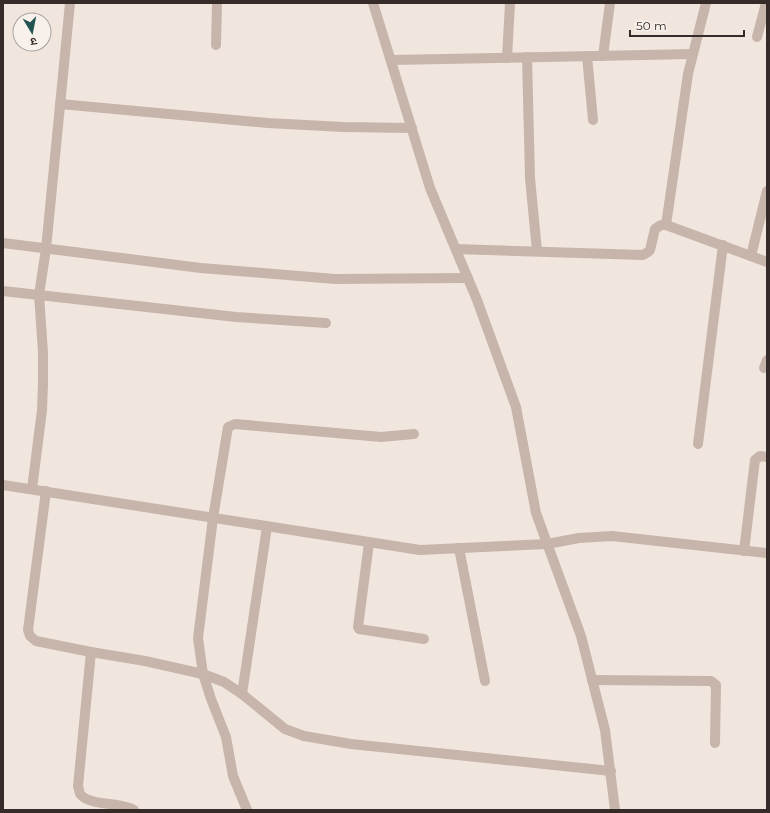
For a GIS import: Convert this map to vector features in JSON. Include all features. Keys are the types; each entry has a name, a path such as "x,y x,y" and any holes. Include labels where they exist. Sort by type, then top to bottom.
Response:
{"street":[{"path":"32,489 42,410 43,352 40,295 46,249 70,3"},
{"path":"216,44 217,3"},
{"path":"373,3 430,188 468,278 516,407 536,513 581,636 605,730 615,810"},
{"path":"507,58 510,3"},
{"path":"603,56 610,3"},
{"path":"666,224 688,74 706,3"},
{"path":"758,37 766,3"},
{"path":"391,60 693,54"},
{"path":"587,56 593,120"},
{"path":"527,57 530,178 537,251"},
{"path":"60,104 268,122 343,127 412,128"},
{"path":"751,256 767,191"},
{"path":"456,248 643,255 650,250 655,228 666,224 767,262"},
{"path":"3,243 201,268 335,279 468,278"},
{"path":"698,444 723,245"},
{"path":"3,291 236,317 326,323"},
{"path":"247,810 233,776 226,737 203,674 198,638 212,518 228,427 235,424 381,437 414,434"},
{"path":"744,551 755,460 760,456 767,457"},
{"path":"3,485 420,550 547,544 579,538 612,536 767,553"},
{"path":"46,491 28,630 30,636 36,641 145,661 203,674 224,682 242,694 285,729 304,736 351,744 611,771"},
{"path":"242,694 267,526"},
{"path":"369,543 358,627 359,629 424,639"},
{"path":"459,548 485,681"},
{"path":"91,652 78,786 81,794 89,800 124,806 134,810"},
{"path":"592,680 714,682 716,685 715,743"}]}
